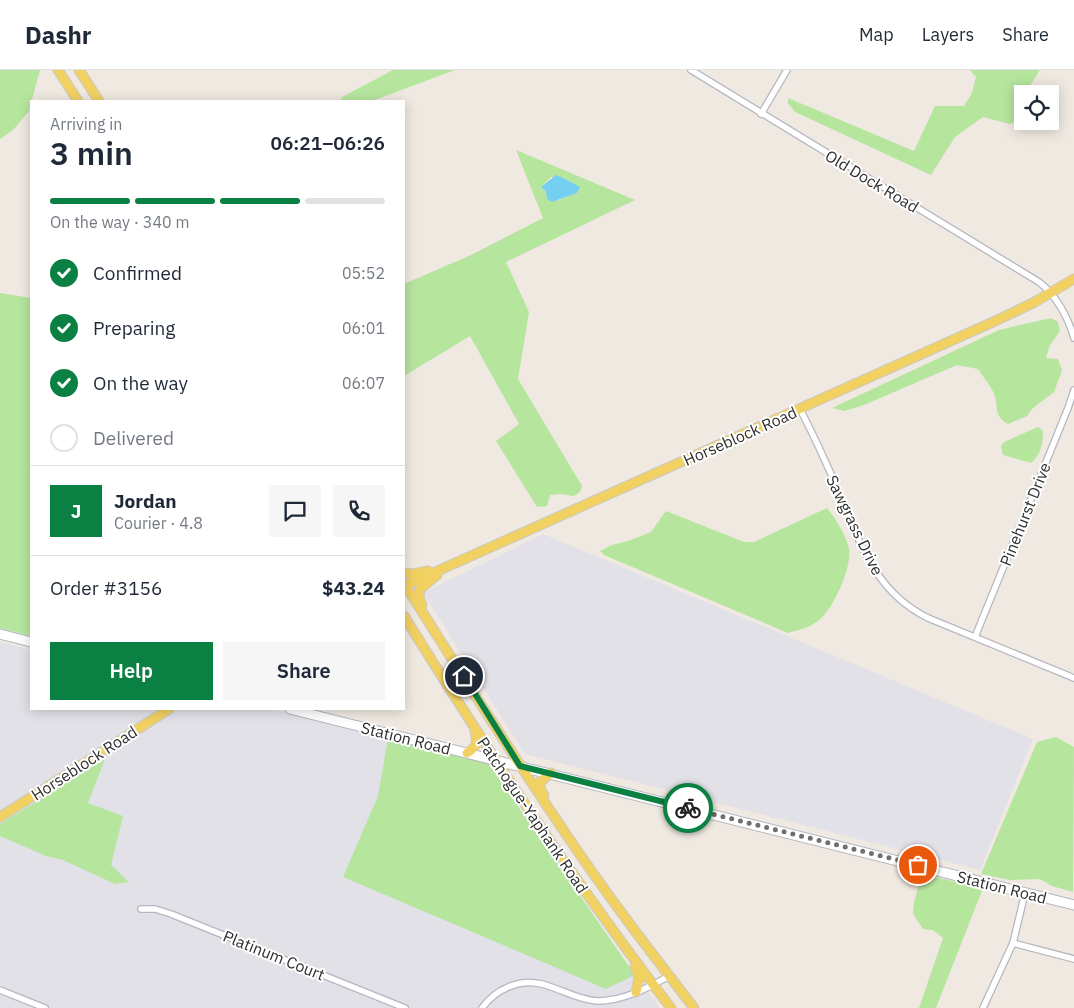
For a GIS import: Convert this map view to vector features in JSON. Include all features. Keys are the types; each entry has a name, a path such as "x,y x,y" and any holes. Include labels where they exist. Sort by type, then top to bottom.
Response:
{"main road":[{"path":"58,70 77,100"},
{"path":"80,70 98,100"},
{"name":"Horseblock Road","path":"405,585 992,322 1051,293 1074,279"},
{"path":"405,573 413,574 450,565"},
{"path":"430,624 418,591 450,565"},
{"name":"Patchogue-Yaphank Road","path":"405,586 566,835 694,1008"},
{"name":"Patchogue-Yaphank Road","path":"405,619 550,844 670,1008"},
{"path":"0,634 30,642"},
{"name":"Horseblock Road","path":"0,817 167,710"},
{"name":"Station Road","path":"294,710 1074,905"},
{"path":"467,753 474,748 477,742 474,726"},
{"path":"551,774 542,780 540,785 554,816"},
{"path":"624,946 639,975 636,992"}],"street":[{"name":"Old Dock Road","path":"691,70 1039,282 1051,293"},
{"path":"761,114 787,70"},
{"path":"1051,293 1062,311 1074,338"},
{"name":"Pinehurst Drive","path":"975,637 1074,390"},
{"name":"Sawgrass Drive","path":"800,409 864,552 885,585 910,609 1074,678"},
{"path":"983,1008 1013,943 1025,893"},
{"name":"Platinum Court","path":"141,909 160,910 405,1008"},
{"path":"1013,943 1074,959"},
{"path":"482,1008 486,1002 511,985 524,983 542,984 592,1000 609,1000 636,992 669,976"},
{"path":"0,990 45,1008"}],"shaded area":[{"path":"543,534 1033,739 980,870 525,754 423,593"},
{"path":"0,642 30,650 30,710 276,710 388,738 378,796 344,877 635,975 660,1008 0,1008"}],"green space":[{"path":"0,70 40,70 32,100 30,100 29,111 13,130 0,139"},
{"path":"393,70 455,70 375,100 341,100 342,97"},
{"path":"970,70 1040,70 1031,85 1014,85 1014,122 1010,124 983,117 955,137 931,175 795,112 788,103 788,98 914,151 935,106 964,106 972,93 976,77"},
{"path":"516,150 635,200 506,262 529,312 518,379 582,486 580,492 574,496 550,495 547,506 537,507 496,441 519,424 470,336 405,375 405,284 471,255 543,218","holes":["551,177 564,178 575,185 577,193 559,200 547,199 546,191 541,187"]},
{"path":"0,293 30,298 30,636 0,628"},
{"path":"1051,318 1058,322 1060,331 1050,345 1046,358 1058,359 1062,370 1054,392 1033,408 1027,416 1008,424 1000,418 997,412 994,393 978,369 957,365 864,405 844,411 832,408 999,330"},
{"path":"1038,427 1043,431 1042,444 1039,453 1031,463 1003,455 1001,446 1004,442"},
{"path":"827,508 848,543 849,557 845,576 831,606 817,622 788,633 604,555 600,551 651,532 666,511 744,542 754,542"},
{"path":"1056,737 1074,747 1073,892 1052,886 1040,879 1010,880 981,874 1037,742"},
{"path":"388,738 488,763 635,975 606,989 343,877 378,796"},
{"path":"105,759 88,803 123,816 111,865 129,882 115,884 63,860 46,856 0,836 0,824"},
{"path":"922,874 983,888 936,1008 919,1008 943,938 933,930 923,929 913,914 914,902"}],"water":[{"path":"556,175 580,187 577,193 552,202 547,199 546,191 541,187"}],"way so far":[{"path":"688,808 918,865"}],"route":[{"path":"464,676 520,766 688,808"}]}
